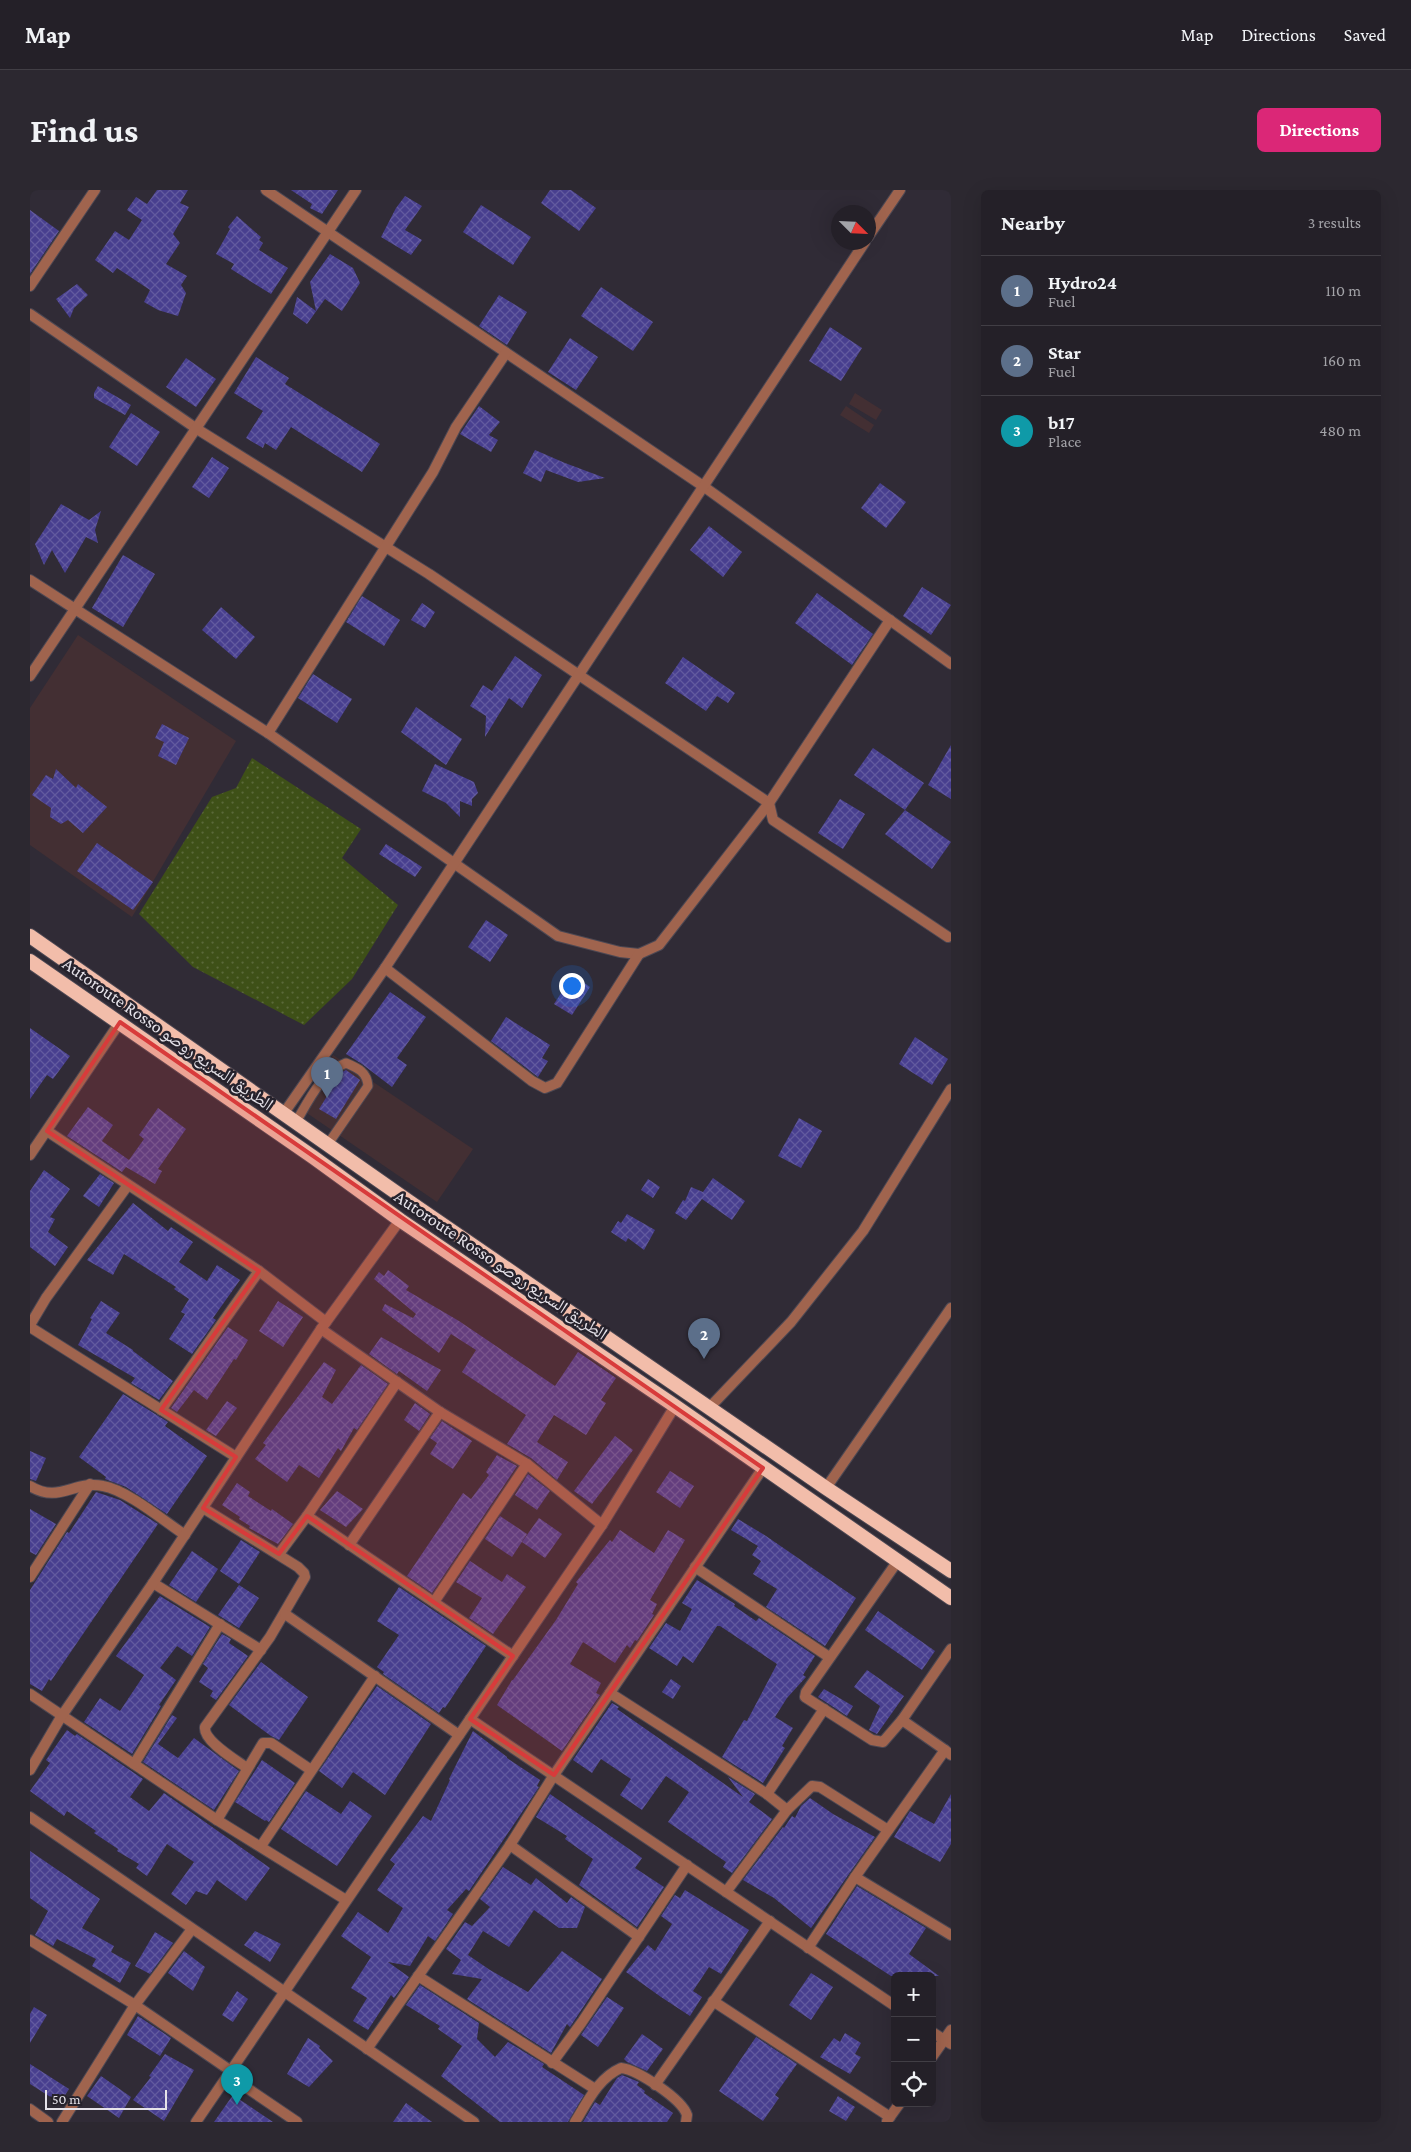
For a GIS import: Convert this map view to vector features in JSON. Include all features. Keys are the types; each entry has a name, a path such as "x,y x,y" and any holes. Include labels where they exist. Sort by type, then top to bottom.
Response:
{"highway":[{"name":"Autoroute Rosso الطريق السريع روصو","path":"30,936 826,1488 951,1571"},
{"name":"Autoroute Rosso الطريق السريع روصو","path":"31,963 120,1022 400,1220 675,1406 951,1598"}],"street":[{"path":"30,286 95,190"},
{"path":"266,190 703,486 951,664"},
{"path":"30,676 356,190"},
{"path":"876,225 900,190"},
{"path":"284,1113 385,968 860,250"},
{"path":"30,314 197,429 385,547 769,803 774,820 950,937"},
{"path":"268,732 433,472 456,427 506,353"},
{"path":"30,580 268,732 558,936 620,952 639,954 659,945 769,803 890,620"},
{"path":"385,968 532,1081 545,1088 557,1083 639,954"},
{"path":"30,1155 120,1022"},
{"path":"710,1407 791,1322 863,1231 951,1089"},
{"path":"47,1131 259,1271 323,1326 397,1382 440,1412 527,1464 602,1525"},
{"path":"128,1185 46,1298 30,1326 236,1457"},
{"path":"30,1770 61,1717 153,1583 323,1326 400,1220"},
{"path":"160,1410 259,1271"},
{"path":"826,1488 951,1308"},
{"path":"278,1554 307,1516 397,1382"},
{"path":"196,2122 602,1525 675,1406"},
{"path":"349,1544 440,1412"},
{"path":"434,1602 527,1464"},
{"path":"367,2049 510,1845 554,1776 764,1468"},
{"path":"31,1489 53,1494 90,1484 106,1486 124,1494 185,1535"},
{"path":"30,1578 90,1484"},
{"path":"203,1508 278,1554 304,1573 305,1577 285,1614 204,1730 207,1736 219,1748 247,1768"},
{"path":"307,1516 513,1656"},
{"path":"897,1562 829,1657 806,1692 805,1697 877,1743 886,1740 902,1720 951,1649"},
{"path":"695,1567 829,1657"},
{"path":"153,1583 261,1650"},
{"path":"285,1614 459,1735"},
{"path":"134,1764 220,1624"},
{"path":"261,1846 375,1676"},
{"path":"610,1693 767,1794 788,1810"},
{"path":"30,1694 61,1717 217,1820 346,1900"},
{"path":"767,1794 824,1709"},
{"path":"470,1719 891,2003"},
{"path":"808,1948 888,1830 948,1752 902,1720"},
{"path":"217,1820 263,1743 268,1741 311,1770"},
{"path":"726,1892 788,1810 812,1786 820,1787 888,1830"},
{"path":"30,1818 474,2122"},
{"path":"510,1845 639,1937"},
{"path":"552,2063 687,1865"},
{"path":"856,1877 951,1935"},
{"path":"655,2084 770,1921"},
{"path":"62,2122 135,2005 192,1929"},
{"path":"30,1940 135,2005 297,2122"},
{"path":"418,1976 552,2063 596,2089"},
{"path":"714,2001 888,2119 897,2107"},
{"path":"936,2053 948,2042 951,2030"},
{"path":"936,2034 948,2042"},
{"path":"575,2122 606,2077 621,2068 637,2073 655,2084 686,2110 688,2115 686,2122"},
{"path":"30,2109 48,2122"}],"lane":[{"path":"296,1122 327,1074 338,1066 346,1063 365,1073 368,1086 328,1144"}],"highlighted area":[{"path":"120,1022 763,1468 554,1775 470,1719 513,1656 307,1516 279,1554 203,1508 236,1457 161,1410 259,1271 47,1131"}],"shaded area":[{"path":"855,393 882,410 876,420 849,404"},
{"path":"846,406 874,425 869,433 840,415"},
{"path":"78,635 236,741 132,917 30,845 30,708"},
{"path":"333,1055 473,1149 437,1202 298,1107"}],"green space":[{"path":"252,758 361,829 342,858 398,905 352,979 304,1025 193,967 139,914 212,797 236,788"}],"building":[{"path":"157,190 188,190 180,203 189,207 173,234 180,243 166,264 187,276 181,285 186,293 178,316 158,310 144,302 150,290 117,268 113,273 95,260 115,231 129,240 142,220 127,210 136,197 147,204"},
{"path":"291,190 338,190 322,214 310,208 312,204"},
{"path":"550,190 571,190 596,208 579,231 541,203"},
{"path":"405,196 422,206 405,230 422,240 411,255 381,237 396,208"},
{"path":"481,205 531,237 513,265 463,232"},
{"path":"30,210 59,231 30,274"},
{"path":"237,216 261,237 259,240 263,243 259,250 288,268 271,294 231,269 234,264 216,254 230,229 228,227"},
{"path":"330,254 353,268 360,283 342,311 325,299 307,324 293,314 297,297 316,311 310,282"},
{"path":"77,284 88,295 74,308 70,318 56,299"},
{"path":"601,287 653,322 633,351 581,316"},
{"path":"499,295 527,312 507,345 479,326"},
{"path":"830,327 862,348 841,381 809,361"},
{"path":"570,338 598,357 576,390 548,372"},
{"path":"256,357 289,378 285,384 380,444 362,472 291,427 276,450 265,443 263,448 246,438 263,411 234,393"},
{"path":"186,358 216,379 196,407 166,387"},
{"path":"98,386 131,405 125,415 94,398 94,393"},
{"path":"479,406 500,422 489,435 498,440 491,452 460,434"},
{"path":"131,413 160,432 137,466 109,447"},
{"path":"535,450 605,478 578,482 546,470 541,482 523,473"},
{"path":"212,457 229,468 209,498 192,487"},
{"path":"880,483 906,502 886,528 861,508"},
{"path":"61,504 89,520 101,511 95,530 98,543 86,537 65,573 52,550 44,565 35,544"},
{"path":"709,526 742,552 723,577 690,550"},
{"path":"123,555 155,574 123,627 92,608"},
{"path":"922,587 951,605 931,635 903,616"},
{"path":"817,593 873,634 852,665 795,623"},
{"path":"362,596 400,620 384,646 346,622"},
{"path":"422,603 435,612 425,628 411,620"},
{"path":"221,607 255,637 236,659 202,630"},
{"path":"515,656 542,675 522,708 509,698 485,737 486,716 470,706 483,685 492,691"},
{"path":"683,657 735,693 728,703 717,696 706,711 665,683"},
{"path":"313,674 352,699 337,723 298,698"},
{"path":"416,707 462,739 446,765 401,732"},
{"path":"162,724 189,738 176,765 158,756 164,742 155,738"},
{"path":"951,745 951,799 928,785"},
{"path":"873,748 924,783 905,810 854,775"},
{"path":"435,764 474,782 478,793 472,799 472,806 460,801 460,817 446,803 422,791"},
{"path":"56,769 76,788 78,784 107,807 83,833 68,820 61,824 50,817 51,808 32,795 46,775 53,779"},
{"path":"840,799 865,814 843,849 818,833"},
{"path":"905,810 951,842 932,869 885,834"},
{"path":"97,843 153,882 133,910 77,871"},
{"path":"386,844 422,867 415,877 379,854"},
{"path":"486,920 508,935 490,962 468,947"},
{"path":"573,975 590,987 572,1015 554,1004"},
{"path":"390,992 426,1017 397,1058 407,1065 392,1087 346,1054"},
{"path":"506,1017 550,1045 542,1058 548,1061 538,1077 491,1041"},
{"path":"30,1028 70,1056 53,1079 47,1075 30,1099"},
{"path":"915,1037 948,1059 932,1085 899,1064"},
{"path":"346,1070 360,1080 336,1119 319,1109 342,1072"},
{"path":"88,1107 113,1125 102,1141 129,1160 144,1139 139,1135 158,1108 186,1129 158,1169 162,1171 155,1184 126,1167 122,1172 67,1136"},
{"path":"799,1118 822,1131 801,1168 778,1156"},
{"path":"44,1170 70,1189 50,1217 55,1219 48,1232 68,1247 55,1266 30,1247 30,1191"},
{"path":"100,1174 114,1183 99,1207 83,1196"},
{"path":"713,1178 745,1201 732,1220 702,1199 686,1220 675,1213 683,1200 685,1201 691,1187 703,1192"},
{"path":"648,1179 660,1187 653,1198 641,1190"},
{"path":"133,1203 168,1231 171,1227 193,1242 179,1262 207,1281 217,1265 240,1280 213,1318 216,1320 192,1354 169,1339 185,1314 181,1312 189,1299 174,1289 176,1287 124,1254 113,1275 87,1260"},
{"path":"627,1214 655,1230 644,1250 628,1238 626,1242 611,1232 618,1221 621,1223"},
{"path":"388,1270 409,1286 406,1290 459,1321 555,1386 578,1352 616,1378 601,1400 606,1403 586,1435 554,1415 537,1442 568,1462 557,1480 531,1458 507,1444 526,1415 462,1372 476,1350 451,1334 439,1353 382,1310 385,1304 413,1318 416,1314 374,1279 379,1272 384,1276"},
{"path":"101,1301 120,1313 106,1333 133,1350 173,1381 159,1400 131,1383 135,1378 78,1345 92,1319 90,1318"},
{"path":"278,1301 303,1317 283,1347 259,1331"},
{"path":"228,1327 248,1340 236,1360 234,1359 207,1400 194,1390 177,1412 171,1408"},
{"path":"381,1337 441,1370 427,1391 399,1371 397,1374 369,1354"},
{"path":"324,1362 336,1370 322,1397 332,1404 361,1365 388,1384 357,1430 354,1428 341,1451 338,1448 319,1478 299,1465 287,1482 255,1459 266,1445 263,1443"},
{"path":"123,1394 168,1422 165,1426 207,1456 167,1514 126,1487 105,1479 106,1477 79,1457"},
{"path":"227,1401 237,1408 216,1436 206,1430"},
{"path":"415,1403 430,1414 419,1431 404,1420"},
{"path":"442,1421 472,1441 453,1469 430,1454 437,1443 430,1438"},
{"path":"615,1436 633,1450 592,1504 574,1491"},
{"path":"30,1451 46,1458 36,1481 30,1479"},
{"path":"497,1455 517,1466 432,1593 407,1576 463,1493 471,1499 489,1475 486,1472"},
{"path":"670,1471 694,1486 680,1508 656,1492"},
{"path":"528,1474 550,1491 537,1510 515,1495"},
{"path":"237,1483 250,1492 248,1496 271,1511 272,1509 293,1524 278,1544 249,1528 250,1526 239,1519 240,1517 222,1505"},
{"path":"337,1491 363,1509 346,1527 320,1510"},
{"path":"96,1492 120,1500 158,1524 51,1681 49,1679 42,1691 30,1684 30,1590 67,1532 69,1533"},
{"path":"30,1509 56,1524 36,1555 30,1552"},
{"path":"500,1516 527,1534 512,1557 485,1539"},
{"path":"539,1518 562,1534 545,1558 522,1542"},
{"path":"738,1519 856,1598 825,1646 766,1607 777,1589 753,1574 761,1561 752,1555 758,1546 731,1530"},
{"path":"620,1530 654,1553 668,1530 685,1540 650,1600 657,1604 652,1614 654,1615 637,1641 635,1640 630,1648 627,1645 615,1663 583,1642 570,1664 601,1683 596,1693 600,1695 562,1751 497,1705 512,1680 556,1620 578,1584 576,1582 610,1540 612,1542"},
{"path":"241,1540 260,1552 239,1584 220,1571"},
{"path":"192,1551 218,1569 196,1602 169,1585"},
{"path":"470,1561 502,1582 507,1574 526,1587 493,1634 469,1618 482,1598 456,1582"},
{"path":"697,1580 735,1604 734,1606 756,1621 759,1618 815,1656 803,1675 806,1677 787,1698 775,1717 793,1728 782,1746 785,1748 763,1783 722,1757 744,1720 747,1721 777,1664 720,1626 717,1626 693,1663 683,1656 677,1666 649,1648 666,1623 680,1631 692,1609 682,1603"},
{"path":"239,1585 259,1598 239,1628 218,1615"},
{"path":"399,1587 486,1646 445,1708 443,1707 439,1713 383,1674 384,1672 377,1667 399,1635 377,1621"},
{"path":"160,1596 210,1627 192,1656 177,1646 160,1668 176,1680 159,1705 161,1706 132,1754 84,1722 100,1698 120,1711 144,1675 116,1656"},
{"path":"878,1611 935,1651 922,1670 865,1630"},
{"path":"222,1634 231,1639 229,1643 248,1656 216,1700 210,1696 213,1691 199,1682 208,1668 203,1664"},
{"path":"261,1662 308,1697 279,1740 229,1705"},
{"path":"867,1670 904,1696 877,1734 869,1730 880,1706 854,1687"},
{"path":"671,1679 681,1686 673,1699 662,1692"},
{"path":"377,1686 431,1724 385,1795 353,1772 342,1788 319,1771"},
{"path":"824,1689 853,1706 847,1716 818,1697"},
{"path":"612,1703 619,1707 617,1709 743,1797 728,1777 755,1794 749,1802 772,1819 732,1873 723,1867 726,1862 668,1822 689,1792 666,1776 642,1810 620,1795 631,1779 601,1759 592,1773 573,1760"},
{"path":"172,1715 177,1718 158,1744 178,1758 194,1738 239,1771 214,1810 143,1762"},
{"path":"67,1730 75,1736 77,1734 143,1779 130,1797 149,1811 164,1793 270,1868 246,1901 217,1880 207,1895 196,1891 186,1905 171,1894 194,1862 167,1844 147,1876 136,1868 139,1864 117,1851 118,1849 94,1833 96,1831 67,1811 64,1816 30,1791 50,1763 46,1760"},
{"path":"473,1731 507,1758 540,1780 537,1786 539,1787 469,1891 466,1889 447,1910 453,1914 435,1941 428,1936 410,1966 388,1962 409,1977 394,1998 391,1995 368,2030 353,2021 367,1998 351,1988 371,1957 341,1936 358,1912 388,1933 403,1908 377,1890 395,1864 390,1860 423,1816 431,1821"},
{"path":"262,1760 295,1783 269,1822 235,1802"},
{"path":"306,1791 341,1814 350,1801 372,1816 337,1866 281,1829"},
{"path":"550,1794 642,1858 635,1868 664,1887 637,1927 579,1885 593,1859 565,1839 567,1836 536,1817"},
{"path":"951,1794 951,1844 940,1862 894,1837 910,1811 934,1824"},
{"path":"810,1798 833,1814 875,1837 811,1928 774,1898 743,1880 783,1827 792,1816 795,1818 801,1806"},
{"path":"30,1851 100,1899 82,1928 114,1946 111,1952 131,1963 120,1983 92,1966 96,1959 57,1939 53,1946 35,1935 48,1911 30,1898"},
{"path":"503,1867 531,1885 536,1878 567,1903 571,1897 585,1907 577,1928 559,1928 534,1910 509,1947 483,1931 468,1955 528,1992 562,1951 602,1979 570,2027 567,2024 551,2053 467,1999 482,1979 452,1974 461,1960 446,1949 465,1922 472,1926 490,1907 480,1899"},
{"path":"857,1886 926,1928 909,1954 934,1972 891,1972 891,1976 826,1934"},
{"path":"685,1890 749,1930 721,1974 709,1967 693,1991 702,1997 690,2016 626,1972 648,1945 655,1951 672,1924 661,1916 675,1895 680,1898"},
{"path":"255,1931 281,1944 270,1962 244,1945"},
{"path":"155,1932 173,1943 150,1974 135,1966"},
{"path":"184,1951 205,1967 193,1991 168,1973"},
{"path":"811,1973 833,1987 811,2020 789,2005"},
{"path":"420,1985 479,2023 477,2039 495,2057 508,2042 544,2064 542,2067 584,2095 568,2122 500,2122 441,2076 462,2046 438,2029 440,2026 406,2005"},
{"path":"237,1991 248,1999 233,2022 222,2015"},
{"path":"607,1997 624,2008 598,2047 581,2035"},
{"path":"34,2007 47,2015 30,2043 30,2014"},
{"path":"138,2016 171,2038 160,2056 127,2035"},
{"path":"845,2033 861,2043 855,2054 861,2057 850,2074 820,2057 834,2038 840,2042"},
{"path":"642,2034 663,2049 647,2071 624,2059"},
{"path":"756,2037 797,2064 775,2095 779,2098 763,2121 719,2091"},
{"path":"308,2038 320,2046 319,2048 333,2061 309,2087 287,2074"},
{"path":"165,2054 194,2070 164,2121 133,2100 151,2077 149,2076"},
{"path":"30,2064 69,2089 60,2103 30,2084"},
{"path":"622,2075 639,2082 637,2085 645,2091 644,2093 673,2113 667,2122 583,2122 595,2102 600,2105 617,2078"},
{"path":"101,2076 131,2097 119,2118 87,2096"},
{"path":"233,2095 273,2122 214,2122"},
{"path":"838,2096 855,2107 846,2121 829,2111"},
{"path":"406,2103 432,2122 393,2122"}],"place":[{"name":"Hydro24","path":"327,1098"},
{"name":"Star","path":"704,1359"},
{"name":"b17","path":"237,2105"}]}
